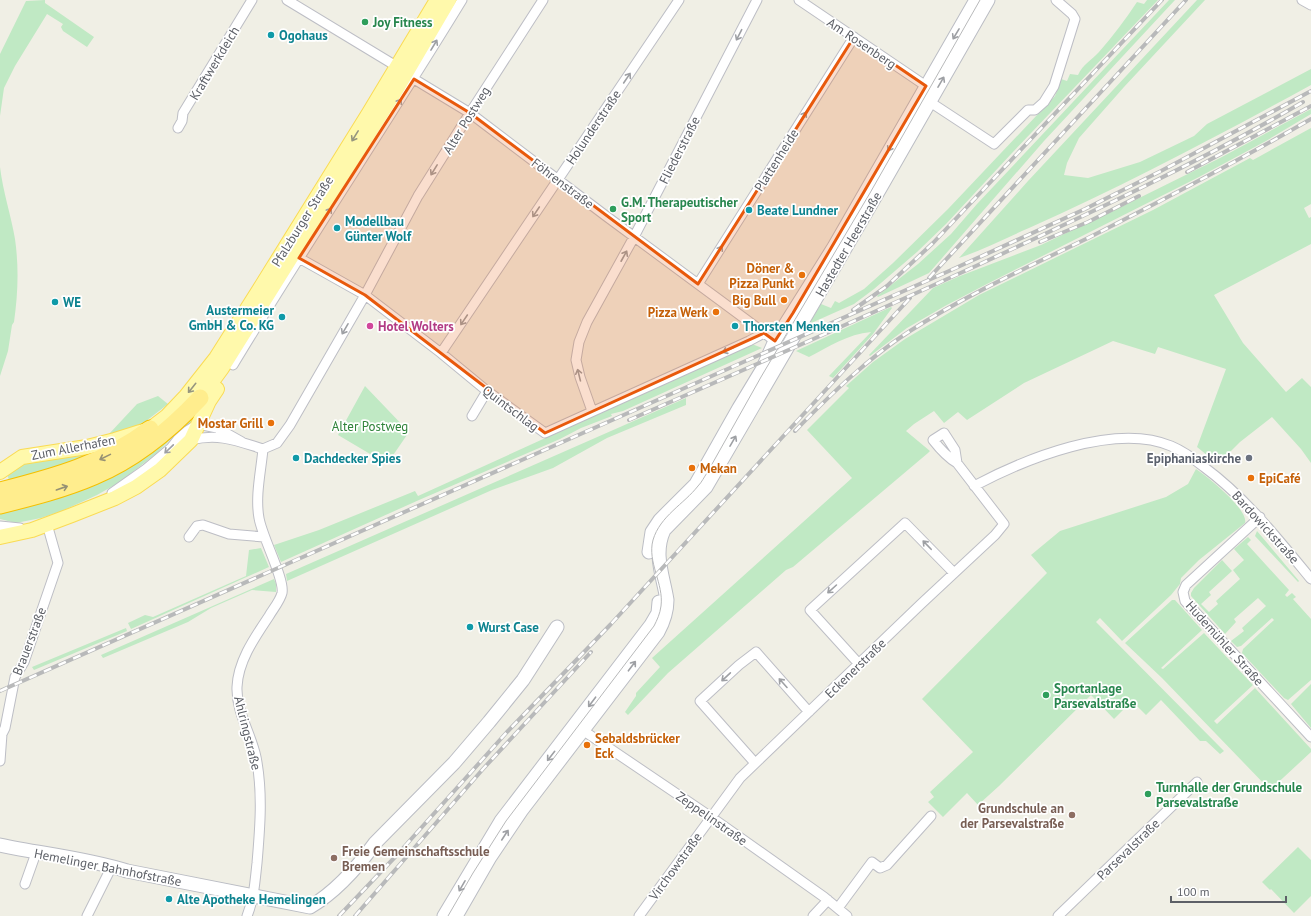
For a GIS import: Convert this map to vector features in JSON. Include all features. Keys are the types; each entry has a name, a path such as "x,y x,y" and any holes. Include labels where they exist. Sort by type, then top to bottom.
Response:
{"highway":[{"path":"0,491 23,492 75,484 95,476 120,463 156,439 188,411 200,398"},
{"path":"0,505 23,492 89,464 126,446 150,429"}],"main road":[{"name":"Pfalzburger Straße","path":"150,429 167,416 186,396 216,358 369,113 406,72 437,0"},
{"name":"Pfalzburger Straße","path":"191,440 228,367 238,342 406,72 449,0"},
{"name":"Hastedter Heerstraße","path":"701,485 739,408 762,370 775,341 834,247 976,0"},
{"name":"Hastedter Heerstraße","path":"701,485 796,334 988,0"},
{"path":"789,318 790,321 787,332 796,334"},
{"path":"200,398 228,367"},
{"name":"Zum Allerhafen","path":"0,472 22,457 115,440 150,429"},
{"path":"0,537 32,530 115,498 136,487 160,470 191,440"},
{"path":"456,916 507,831 655,619 658,613 659,600 650,557 652,532 660,520 701,485"},
{"name":"Hemelinger Bahnhofstraße","path":"0,845 53,854 112,866 127,871 310,906 322,900 339,886 364,858 380,848 410,808 454,763 523,680 557,627"},
{"path":"444,916 501,821 579,728"}],"street":[{"name":"Kraftwerkdeich","path":"178,128 182,121 183,113 252,0"},
{"name":"Föhrenstraße","path":"287,0 406,72 470,113 634,237 786,349"},
{"name":"Pfalzburger Straße","path":"228,367 299,258 406,72 462,0"},
{"name":"Alter Postweg","path":"263,449 277,443 290,425 365,295 418,196 543,0"},
{"name":"Holunderstraße","path":"441,353 679,0"},
{"name":"Fliederstraße","path":"592,411 580,377 576,360 579,342 587,322 634,237 757,0"},
{"name":"Am Rosenberg","path":"799,0 926,86"},
{"path":"930,102 994,144 1028,110 1035,110 1044,102 1054,86 1075,19 1072,14 1056,0"},
{"path":"1302,0 1311,6"},
{"name":"Plattenheide","path":"698,284 854,37"},
{"name":"Quintschlag","path":"299,258 365,295 441,353 487,391 545,433 748,341 764,332"},
{"path":"472,416 487,391"},
{"path":"89,508 139,474 171,448 187,431 198,424 217,428 242,442"},
{"path":"189,537 197,526 203,525 229,534 264,537 258,518 257,499 263,449 218,436 191,440"},
{"name":"Bardowickstraße","path":"974,486 1017,465 1064,448 1110,440 1142,438 1171,446 1189,456 1232,488 1260,517 1311,579"},
{"path":"933,440 948,457 957,463 974,486"},
{"name":"Eckenerstraße","path":"711,817 740,778 755,763 995,535 1004,524 974,486"},
{"name":"Hudemühler Straße","path":"1260,517 1186,585 1183,592 1185,601 1311,737"},
{"path":"859,664 810,610 905,523 954,573"},
{"path":"0,526 18,528 47,524"},
{"name":"Brauerstraße","path":"0,761 2,734 5,728 15,677 24,662 58,564 47,524"},
{"name":"Ahlringstraße","path":"247,916 253,895 260,825 259,783 256,756 239,706 237,687 240,669 252,641 277,603 282,593 283,584 264,537"},
{"path":"755,763 700,701 756,652 809,712"},
{"name":"Zeppelinstraße","path":"579,728 711,817 828,900 847,916"},
{"name":"Parsevalstraße","path":"1058,916 1197,782"},
{"path":"838,908 872,862 880,868 887,865 931,816"},
{"name":"Virchowstraße","path":"639,916 711,817"},
{"path":"25,884 36,852"},
{"path":"87,916 112,866"},
{"path":"813,916 828,900"}],"highlighted area":[{"path":"854,37 926,86 793,313 775,341 764,333 545,433 365,295 299,258 414,79 470,113 698,284"}],"green space":[{"path":"45,0 45,3 94,37 87,47 63,31 61,27 63,24 47,14 15,66 4,88 0,116 0,54 26,1"},
{"path":"1147,0 1158,0 946,224 917,252 854,304 809,324 821,304 831,308 835,301 839,303 864,289 893,263 948,209 1055,96 1061,79 1067,81 1070,74 1078,75 1082,68 1109,40 1137,2 1144,4"},
{"path":"1169,0 1175,0 1044,141 929,273 878,297 877,296 918,264 951,234 977,204"},
{"path":"1197,0 1205,0 1079,138 1067,163 1064,175 1088,178 1140,162 1194,136 1207,124 1311,69 1311,85 1206,141 1065,212 986,248 959,258 1028,181"},
{"path":"1311,109 1311,114 1266,141 1199,177 945,306 907,328 870,356 869,355 933,288 1041,245 1220,158"},
{"path":"1311,128 1311,204 1304,208 1309,218 1311,217 1311,244 1214,295 1243,343 1286,392 1302,378 1311,387 1311,463 1301,449 1272,417 1240,442 1218,464 1197,447 1226,369 1158,347 1155,354 1113,341 1024,383 967,420 958,412 944,423 934,411 914,424 906,431 930,451 928,453 793,567 786,570 668,673 628,715 625,712 636,696 636,693 660,667 652,658 852,478 807,430 849,388 846,386 873,362 905,339 979,295 1153,210 1250,158 1253,160"},
{"path":"0,167 15,239 18,280 14,322 12,325 8,351 0,376"},
{"path":"891,307 892,308 873,334 833,378 829,376 871,332 846,338 809,357 796,351"},
{"path":"752,344 762,348 281,562 274,545 319,530 415,491 418,496"},
{"name":"Alter Postweg","path":"365,386 409,432 387,464 338,435"},
{"path":"158,396 168,404 141,425 128,431 109,434 137,404"},
{"path":"205,397 191,424 180,430 157,453 120,482 97,495 62,511 41,518 16,523 0,519 0,514 28,507 28,503"},
{"path":"686,398 686,405 607,438 553,468 492,490 287,581 286,574"},
{"path":"117,442 93,457 9,480 7,474 24,461"},
{"path":"1196,469 1234,502 1241,510 1245,523 1199,560 1181,578 1180,584 1171,595 1122,641 1100,618 1096,622 1224,751 1220,754 1206,741 1200,741 1161,700 1146,715 1132,701 1114,719 1091,695 978,805 967,793 943,817 928,802 934,797 930,792 973,752 922,699 1047,573 1031,555 1060,531 1166,497 1188,484"},
{"path":"1257,531 1299,581 1298,582 1255,536"},
{"path":"1248,537 1251,540 1247,544 1289,590 1285,595 1287,597 1292,593 1296,597 1293,599 1311,619 1311,680 1288,700 1284,698 1242,653 1243,649 1274,620 1272,618 1241,646 1237,647 1231,641 1244,631 1242,628 1266,606 1258,598 1234,619 1236,622 1225,634 1191,596 1194,588 1222,560 1232,571 1209,592 1211,595 1201,604 1209,612 1218,604 1216,601 1240,579 1233,570 1244,560 1234,549"},
{"path":"261,548 269,567 131,629 128,623 145,615 153,617 246,576 249,550"},
{"path":"274,579 276,584 276,592 252,590 211,608 188,622 103,658 101,655"},
{"path":"1172,600 1175,600 1202,630 1161,668 1163,669 1204,633 1253,685 1214,721 1217,724 1255,688 1311,749 1311,752 1270,790 1162,678 1125,643"},
{"path":"126,628 127,631 34,670 32,667"},
{"path":"1311,684 1311,728 1291,704"},
{"path":"1298,847 1311,860 1311,896 1294,913 1271,889 1270,890 1262,882"}],"tram line":[{"path":"448,916 506,821 654,626 661,606 660,590 652,556 653,540 656,532 667,517 692,493 707,473 761,377 870,193 980,0"}],"railway":[{"path":"853,310 887,286 933,243 1162,0"},
{"path":"929,278 1186,0"},
{"path":"0,691 949,271 1085,209 1161,171 1311,91"},
{"path":"629,420 760,363 1060,227 1183,167 1303,102"},
{"path":"1187,172 1311,106"},
{"path":"795,431 864,365 894,342 931,318 998,282 1172,195 1311,119"},
{"path":"1040,242 1088,222 1139,196"},
{"path":"339,916 396,856 507,732 611,624 910,298"},
{"path":"355,916 483,769 591,652"}],"place":[{"name":"Joy Fitness","path":"365,22"},
{"name":"Ogohaus","path":"271,35"},
{"name":"G.M. Therapeutischer Sport","path":"613,209"},
{"name":"Beate Lundner","path":"749,210"},
{"name":"Modellbau Günter Wolf","path":"337,228"},
{"name":"Döner & Pizza Punkt","path":"802,275"},
{"name":"Big Bull","path":"784,300"},
{"name":"WE","path":"55,302"},
{"name":"Pizza Werk","path":"716,312"},
{"name":"Austermeier GmbH & Co. KG","path":"282,317"},
{"name":"Hotel Wolters","path":"370,326"},
{"name":"Thorsten Menken","path":"735,326"},
{"name":"Mostar Grill","path":"271,423"},
{"name":"Dachdecker Spies","path":"296,458"},
{"name":"Epiphaniaskirche","path":"1249,458"},
{"name":"Mekan","path":"692,468"},
{"name":"EpiCafé","path":"1251,478"},
{"name":"Wurst Case","path":"470,627"},
{"name":"Sportanlage Parsevalstraße","path":"1046,695"},
{"name":"Sebaldsbrücker Eck","path":"587,745"},
{"name":"Turnhalle der Grundschule Parsevalstraße","path":"1148,794"},
{"name":"Grundschule an der Parsevalstraße","path":"1072,815"},
{"name":"Freie Gemeinschaftsschule Bremen","path":"334,858"},
{"name":"Alte Apotheke Hemelingen","path":"169,899"}]}
